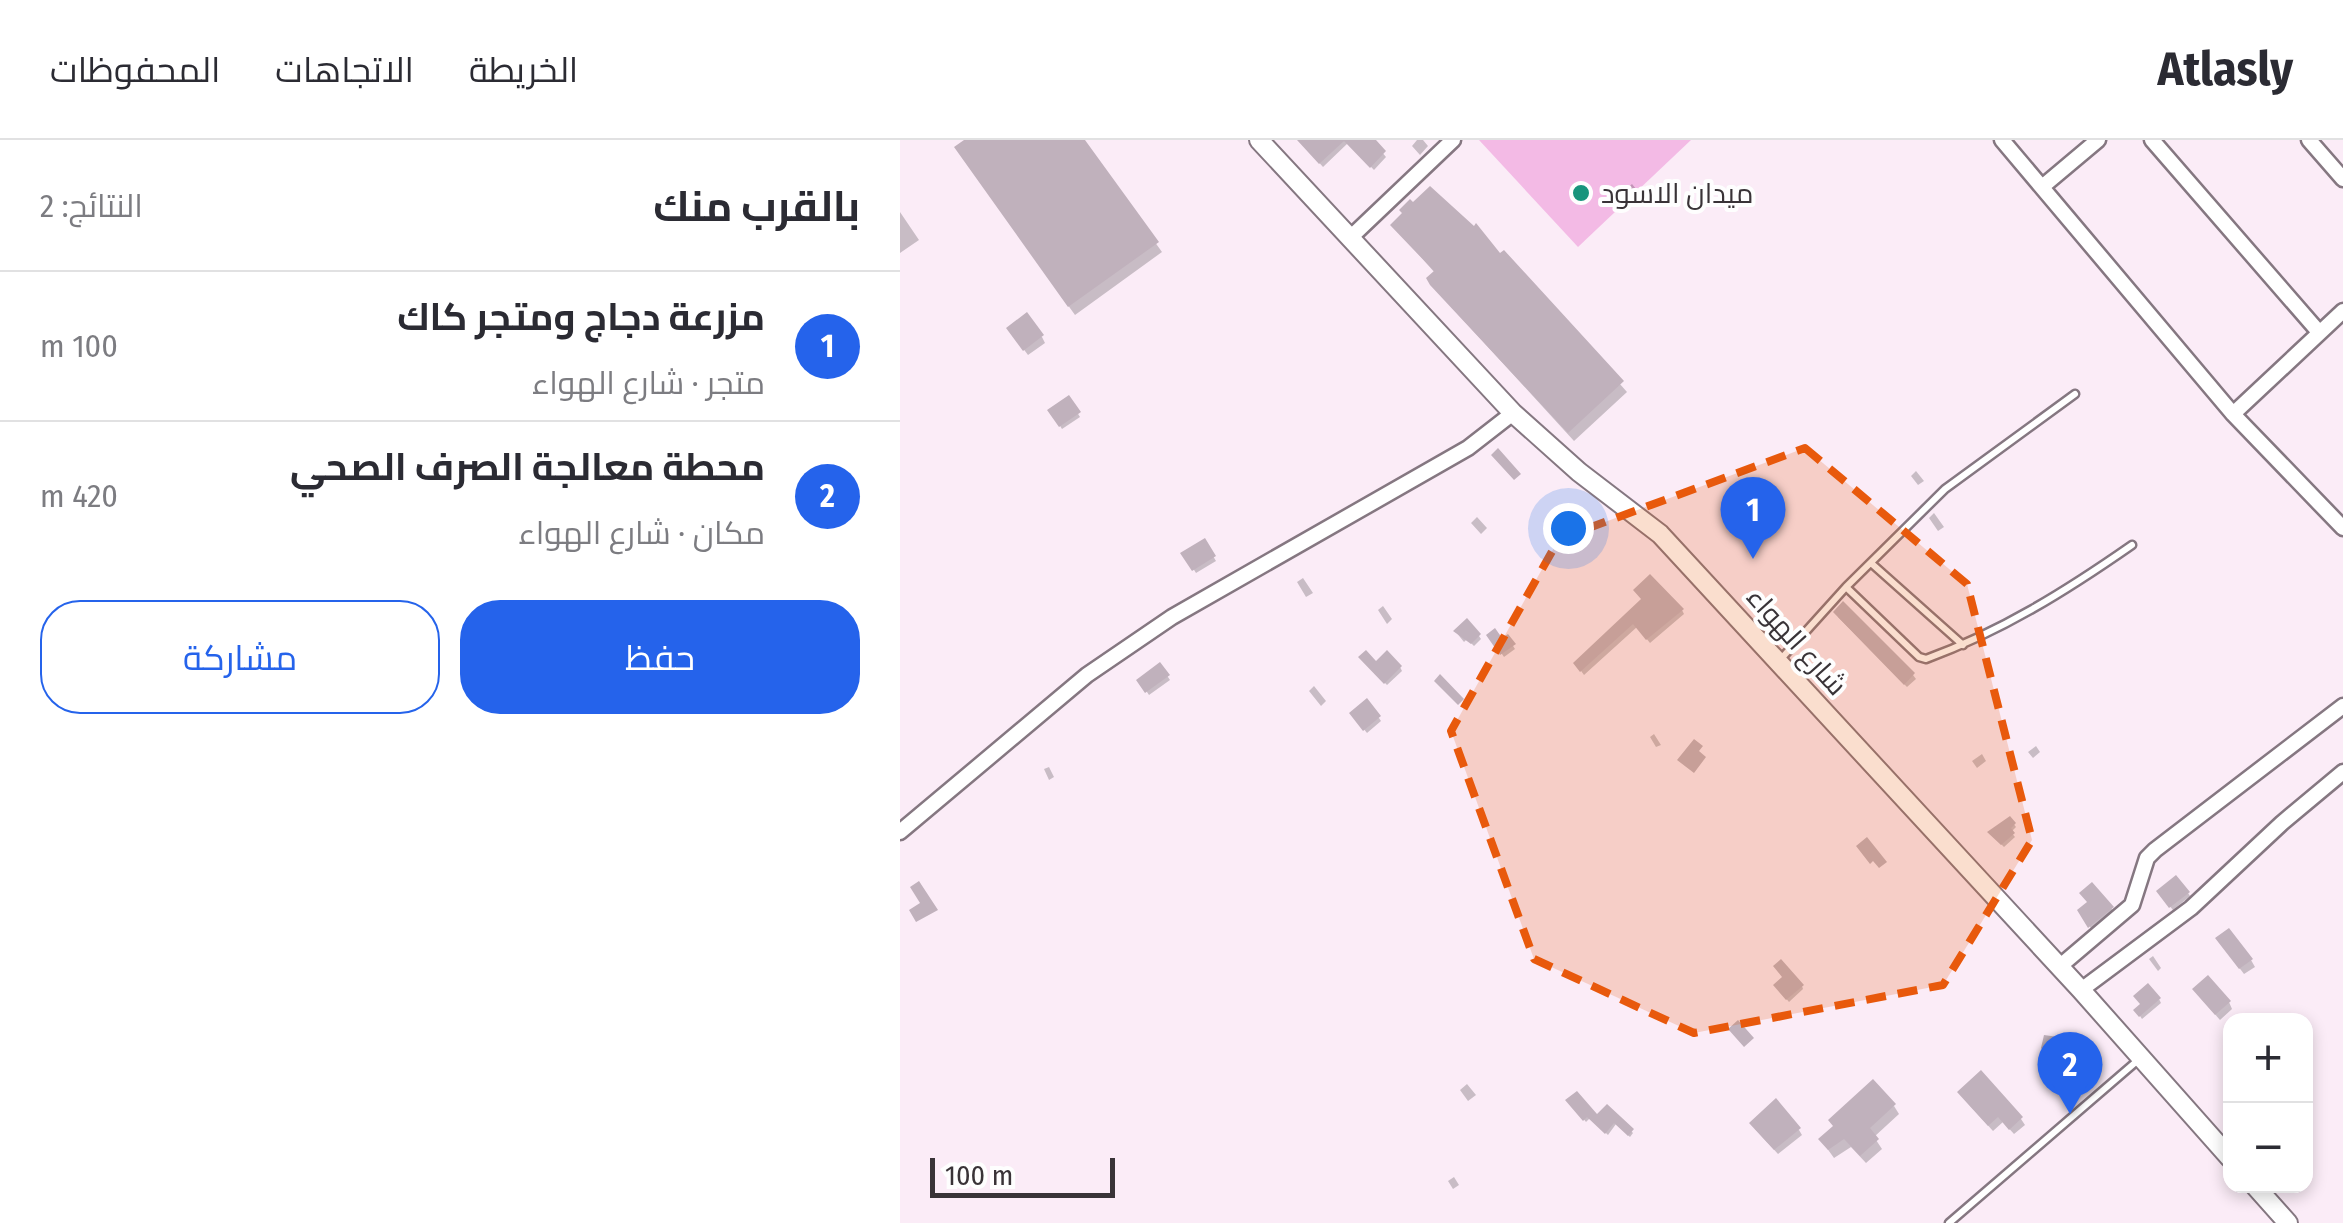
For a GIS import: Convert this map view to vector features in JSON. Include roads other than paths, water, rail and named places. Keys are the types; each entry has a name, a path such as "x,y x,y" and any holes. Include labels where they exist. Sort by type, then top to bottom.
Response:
{"street":[{"name":"شارع الهواء","path":"1260,140 1513,414 1579,472 1660,534 2082,990 2223,1150"},
{"path":"2002,140 2233,414 2343,528"},
{"path":"2042,187 2098,140"},
{"path":"2152,140 2318,332"},
{"path":"2309,140 2343,179"},
{"path":"1350,238 1444,143"},
{"path":"2233,414 2343,311"},
{"path":"900,832 1102,665 1172,617 1468,448 1513,414"},
{"path":"2059,967 2132,905 2147,858 2155,850 2343,706"},
{"path":"2082,990 2191,908 2343,772"},
{"path":"2261,1193 2288,1223"}],"lane":[{"path":"1779,660 1944,489 2075,394"},
{"path":"1846,587 1926,658 2007,625 2065,592 2132,544"},
{"path":"1871,563 1962,646"},
{"path":"1949,1223 2141,1058"}],"place":[{"name":"ميدان الاسود","path":"1581,193"},
{"name":"مزرعة دجاج ومتجر كاك","path":"1753,559"},
{"name":"محطة معالجة الصرف الصحي","path":"2070,1114"}]}
